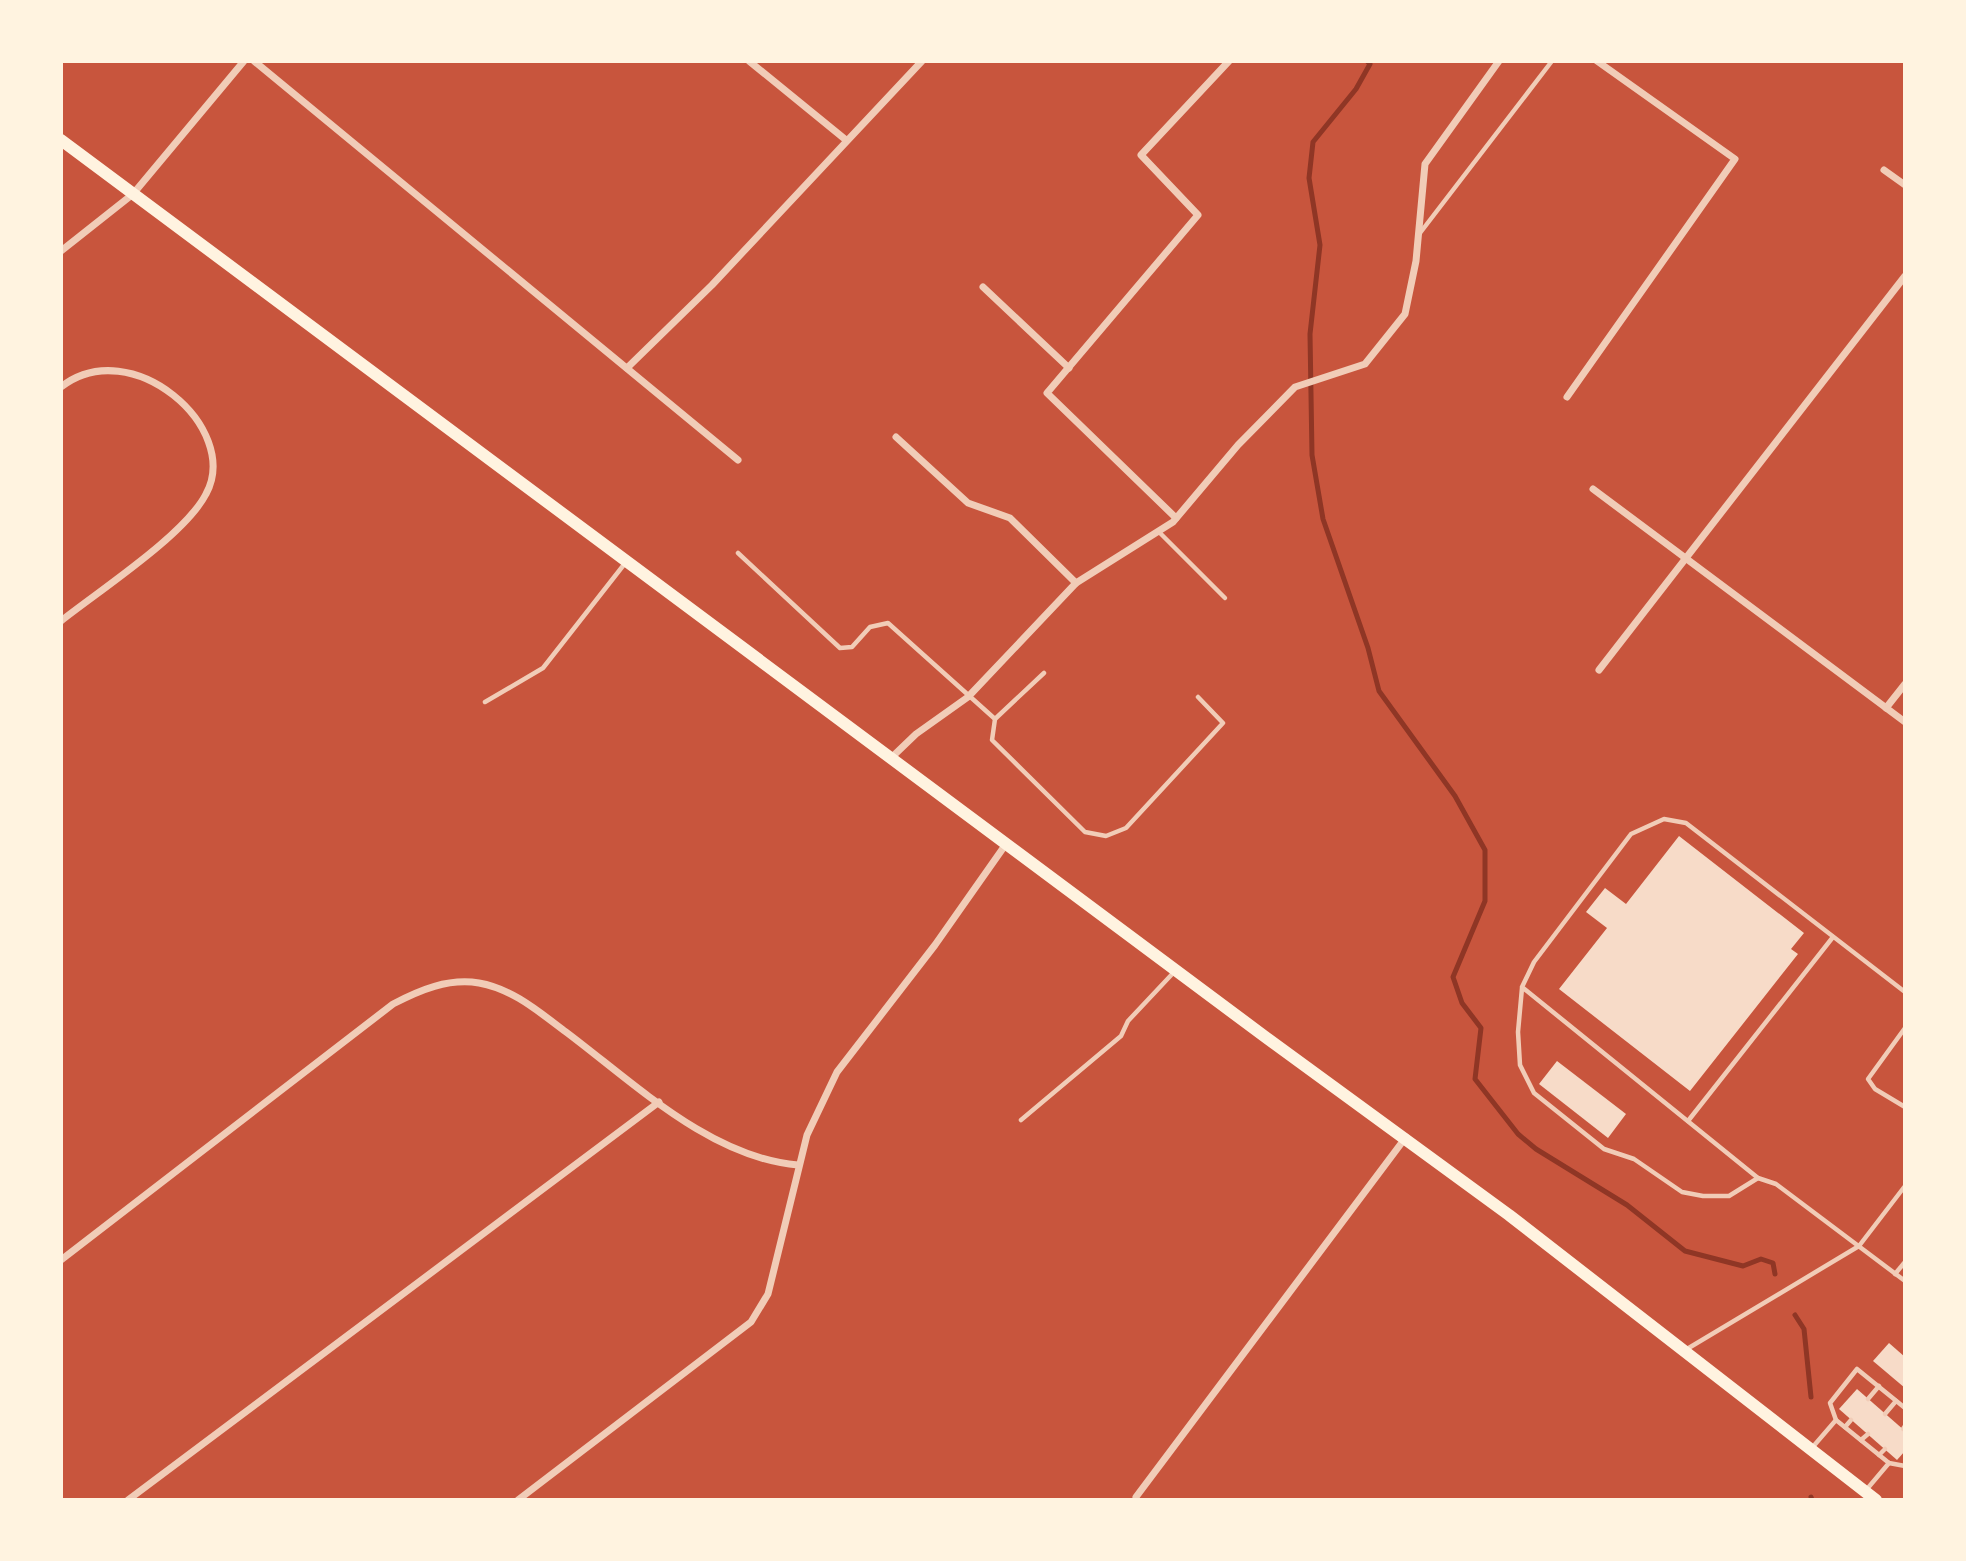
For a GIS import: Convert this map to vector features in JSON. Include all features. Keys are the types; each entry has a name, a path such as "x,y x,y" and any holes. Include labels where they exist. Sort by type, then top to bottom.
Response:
{"main road":[{"path":"61,140 890,759 1406,1137 1686,1349 1871,1496"}],"street":[{"path":"61,251 133,194 244,61"},
{"path":"254,61 738,460"},
{"path":"749,61 846,140"},
{"path":"627,368 712,285 922,61"},
{"path":"1176,517 1047,393 1198,215 1141,155 1229,61"},
{"path":"890,759 916,734 968,697 1076,583 1176,517 1238,445 1295,387 1333,377 1365,364 1405,314 1419,235 1425,164 1499,61"},
{"path":"1567,397 1735,159 1597,61"},
{"path":"1884,170 1905,185"},
{"path":"1599,670 1905,276"},
{"path":"982,287 1069,368"},
{"path":"61,387 85,372 102,368 124,370 147,377 197,418 210,447 213,468 207,493 180,527 61,621"},
{"path":"896,437 968,503 1010,517 1076,583"},
{"path":"1593,489 1905,722"},
{"path":"1886,708 1905,684"},
{"path":"518,1500 751,1322 768,1294 798,1165 816,1112 837,1072 935,945 1006,844"},
{"path":"61,1260 393,1004 420,990 444,984 478,983 520,998 716,1142 762,1158 798,1165"},
{"path":"128,1500 659,1102"},
{"path":"1136,1497 1406,1137"}],"lane":[{"path":"1419,235 1552,61"},
{"path":"1158,530 1225,598"},
{"path":"738,552 831,643 840,648 852,646 870,627 888,623 995,719"},
{"path":"485,702 543,668 626,562"},
{"path":"1044,673 995,719 992,740 1085,832 1106,836 1126,828 1223,723 1198,697"},
{"path":"1758,1178 1729,1196 1703,1196 1682,1192 1634,1158 1604,1149 1534,1093 1520,1065 1518,1032 1522,987 1534,962 1631,834 1664,819 1686,823 1905,992"},
{"path":"1688,1121 1833,937"},
{"path":"1021,1120 1121,1036 1128,1021 1176,970"},
{"path":"1522,987 1758,1178 1776,1184 1905,1281"},
{"path":"1905,1028 1868,1079 1875,1089 1905,1107"},
{"path":"1686,1349 1859,1246 1905,1186"},
{"path":"1895,1274 1905,1262"},
{"path":"1905,1408 1857,1369 1830,1403 1836,1420 1889,1463 1905,1466"},
{"path":"1868,1399 1879,1386"},
{"path":"1885,1414 1896,1401"},
{"path":"1811,1449 1836,1420"},
{"path":"1845,1427 1851,1420"},
{"path":"1861,1440 1868,1434"},
{"path":"1879,1455 1885,1449"},
{"path":"1871,1496 1889,1463"}],"building":[{"path":"1679,836 1804,933 1791,949 1798,954 1690,1091 1559,989 1607,928 1586,912 1605,888 1626,904"},
{"path":"1557,1061 1626,1114 1608,1138 1539,1084"},
{"path":"1889,1343 1905,1357 1905,1388 1873,1361"},
{"path":"1857,1389 1905,1431 1905,1451 1897,1460 1839,1409"}],"waterway":[{"path":"1367,61 1370,64 1356,89 1313,142 1309,178 1320,245 1310,334 1312,455 1323,519 1368,648 1379,691 1455,796 1485,850 1485,901 1453,977 1462,1003 1481,1028 1475,1079 1518,1134 1536,1149 1627,1205 1685,1251 1743,1266 1761,1259 1773,1263 1775,1274"},
{"path":"1795,1315 1804,1329 1811,1397"}]}
